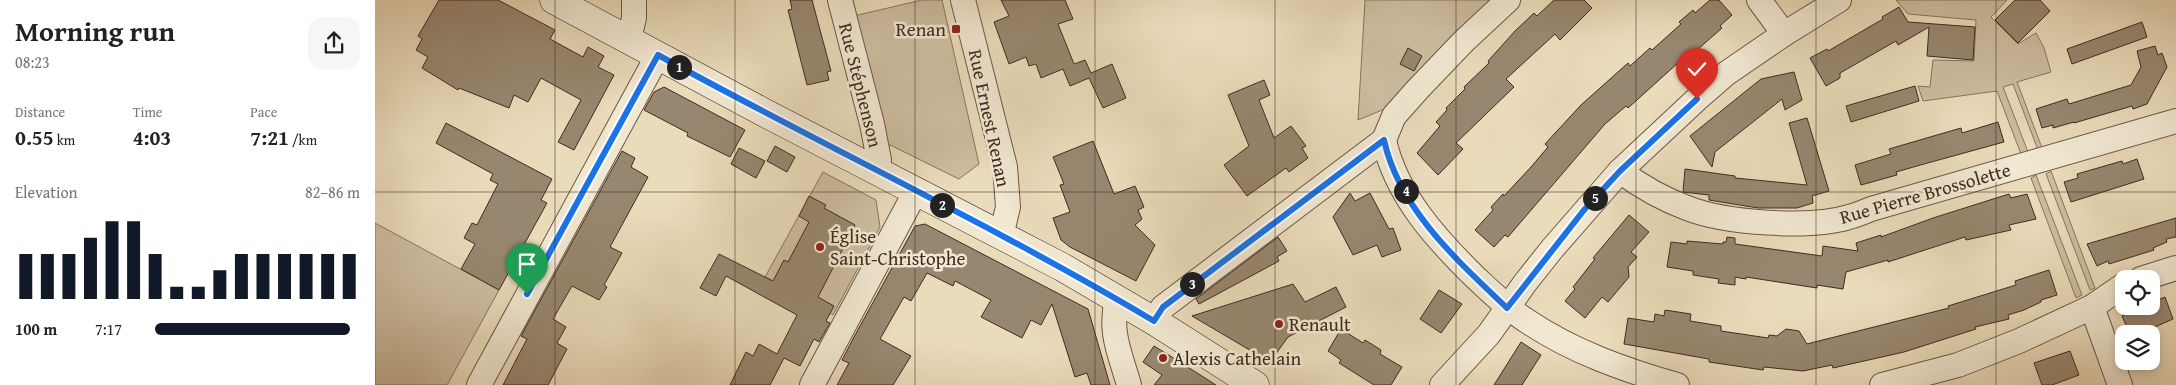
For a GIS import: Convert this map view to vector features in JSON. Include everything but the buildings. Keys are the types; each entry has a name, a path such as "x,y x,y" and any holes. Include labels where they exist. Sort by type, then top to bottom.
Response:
{"main road":[{"path":"554,0 1117,299 1255,385"}],"street":[{"path":"629,39 634,18 634,0"},
{"name":"Rue Stéphenson","path":"840,0 872,124 879,160 875,170"},
{"name":"Rue Ernest Renan","path":"963,0 1005,167 1008,208 1001,236"},
{"path":"1154,321 1163,307 1384,140 1394,116 1475,30 1508,0"},
{"path":"1759,0 1784,34"},
{"path":"1442,385 1489,334 1507,308 1584,210 1620,171 1727,73 1784,34 1839,0"},
{"path":"479,385 658,55"},
{"name":"Rue Pierre Brossolette","path":"1620,171 1638,184 1688,209 1728,219 1766,223 1827,221 1849,218 1871,209 2176,121"},
{"path":"1384,140 1398,177 1417,212 1441,244 1507,308 1587,353 1624,369 1677,385"},
{"path":"812,385 916,191"},
{"path":"2160,273 2176,268"},
{"path":"1882,385 1966,361 2019,341 2092,307 2115,291"},
{"path":"1117,299 1113,316 1113,329 1129,385"},
{"path":"2092,307 2120,385"}],"shaded area":[{"path":"922,0 942,0 979,164 959,179 886,143 854,16"},
{"path":"1365,0 1490,0 1435,55 1392,106 1358,120"},
{"path":"1896,0 2007,0 1991,17 2018,44 2036,33 2044,48 2051,72 2017,82 2042,148 2038,150 2013,84 2003,87 2028,152 2021,154 1997,91 1923,101 1918,86 1930,87 1933,60 1974,61 1976,20 1908,14"},
{"path":"2051,171 2095,288 2090,290 2046,174"},
{"path":"823,172 876,200 880,227 833,315 765,277"},
{"path":"2036,175 2082,295 2076,298 2031,178"},
{"path":"375,223 499,290 447,385 375,385"}],"place":[{"name":"Renan","path":"956,29"},
{"name":"Église Saint-Christophe","path":"820,247"},
{"name":"Renault","path":"1279,324"},
{"name":"Alexis Cathelain","path":"1163,358"}],"route":[{"path":"527,294 658,55 1062,268 1154,321 1163,307 1384,140 1398,177 1417,212 1441,244 1507,308 1584,210 1620,171 1697,99"}]}
